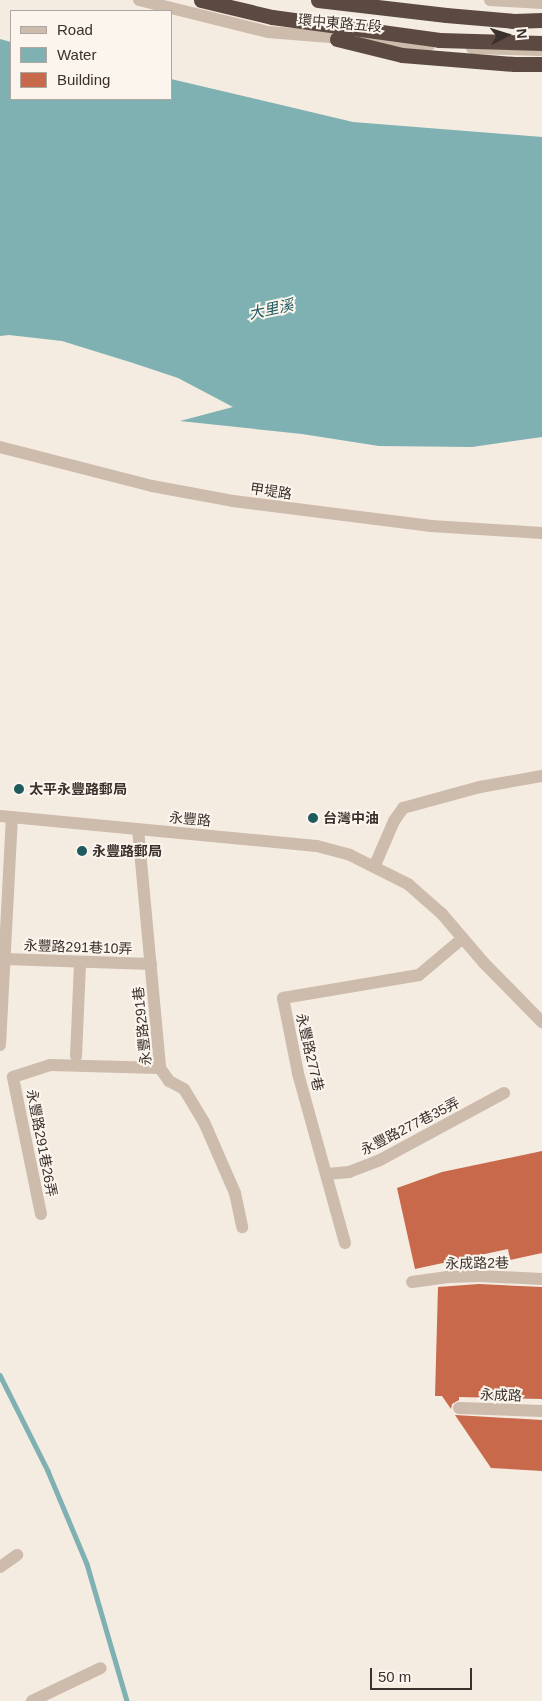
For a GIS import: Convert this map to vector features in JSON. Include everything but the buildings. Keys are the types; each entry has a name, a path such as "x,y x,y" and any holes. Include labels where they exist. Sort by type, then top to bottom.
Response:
{"highway":[{"path":"201,0 272,17 439,40 542,43"},
{"path":"318,0 456,16 542,20"},
{"path":"337,39 402,55 515,64 542,64"}],"street":[{"name":"環中東路五段","path":"139,0 268,32 337,39 514,51 542,50"},
{"path":"490,0 542,3"},
{"name":"甲堤路","path":"0,447 152,486 233,501 431,526 542,533"},
{"path":"375,865 394,821 403,808 480,786 542,776"},
{"path":"0,1045 5,959 6,817"},
{"name":"永豐路","path":"6,817 318,846 350,855 375,865 408,884 442,914 520,1002 542,1022"},
{"name":"永豐路291巷","path":"138,829 160,1068 170,1081 184,1089 204,1122 235,1193 242,1227"},
{"name":"永豐路277巷","path":"345,1242 298,1073 283,998 418,975 463,938"},
{"name":"永豐路291巷10弄","path":"5,959 151,964"},
{"path":"76,1056 80,963"},
{"name":"永豐路291巷26弄","path":"41,1214 13,1077 50,1065 160,1068"},
{"name":"永豐路277巷35弄","path":"327,1174 349,1172 380,1160 504,1093"},
{"name":"永成路2巷","path":"412,1282 448,1277 479,1276 542,1279"},
{"name":"永成路","path":"459,1408 542,1411"},
{"path":"0,1567 17,1555"},
{"path":"32,1701 101,1668"}],"water":[{"name":"大里溪","path":"0,39 10,42 10,100 172,100 172,79 353,122 542,137 542,437 472,447 379,446 302,434 180,421 233,407 178,378 62,341 9,335 0,336"}],"waterway":[{"path":"0,1375 48,1471 87,1564 127,1701"}],"place":[{"name":"太平永豐路郵局","path":"19,789"},
{"name":"台灣中油","path":"313,818"},
{"name":"永豐路郵局","path":"82,851"}]}
